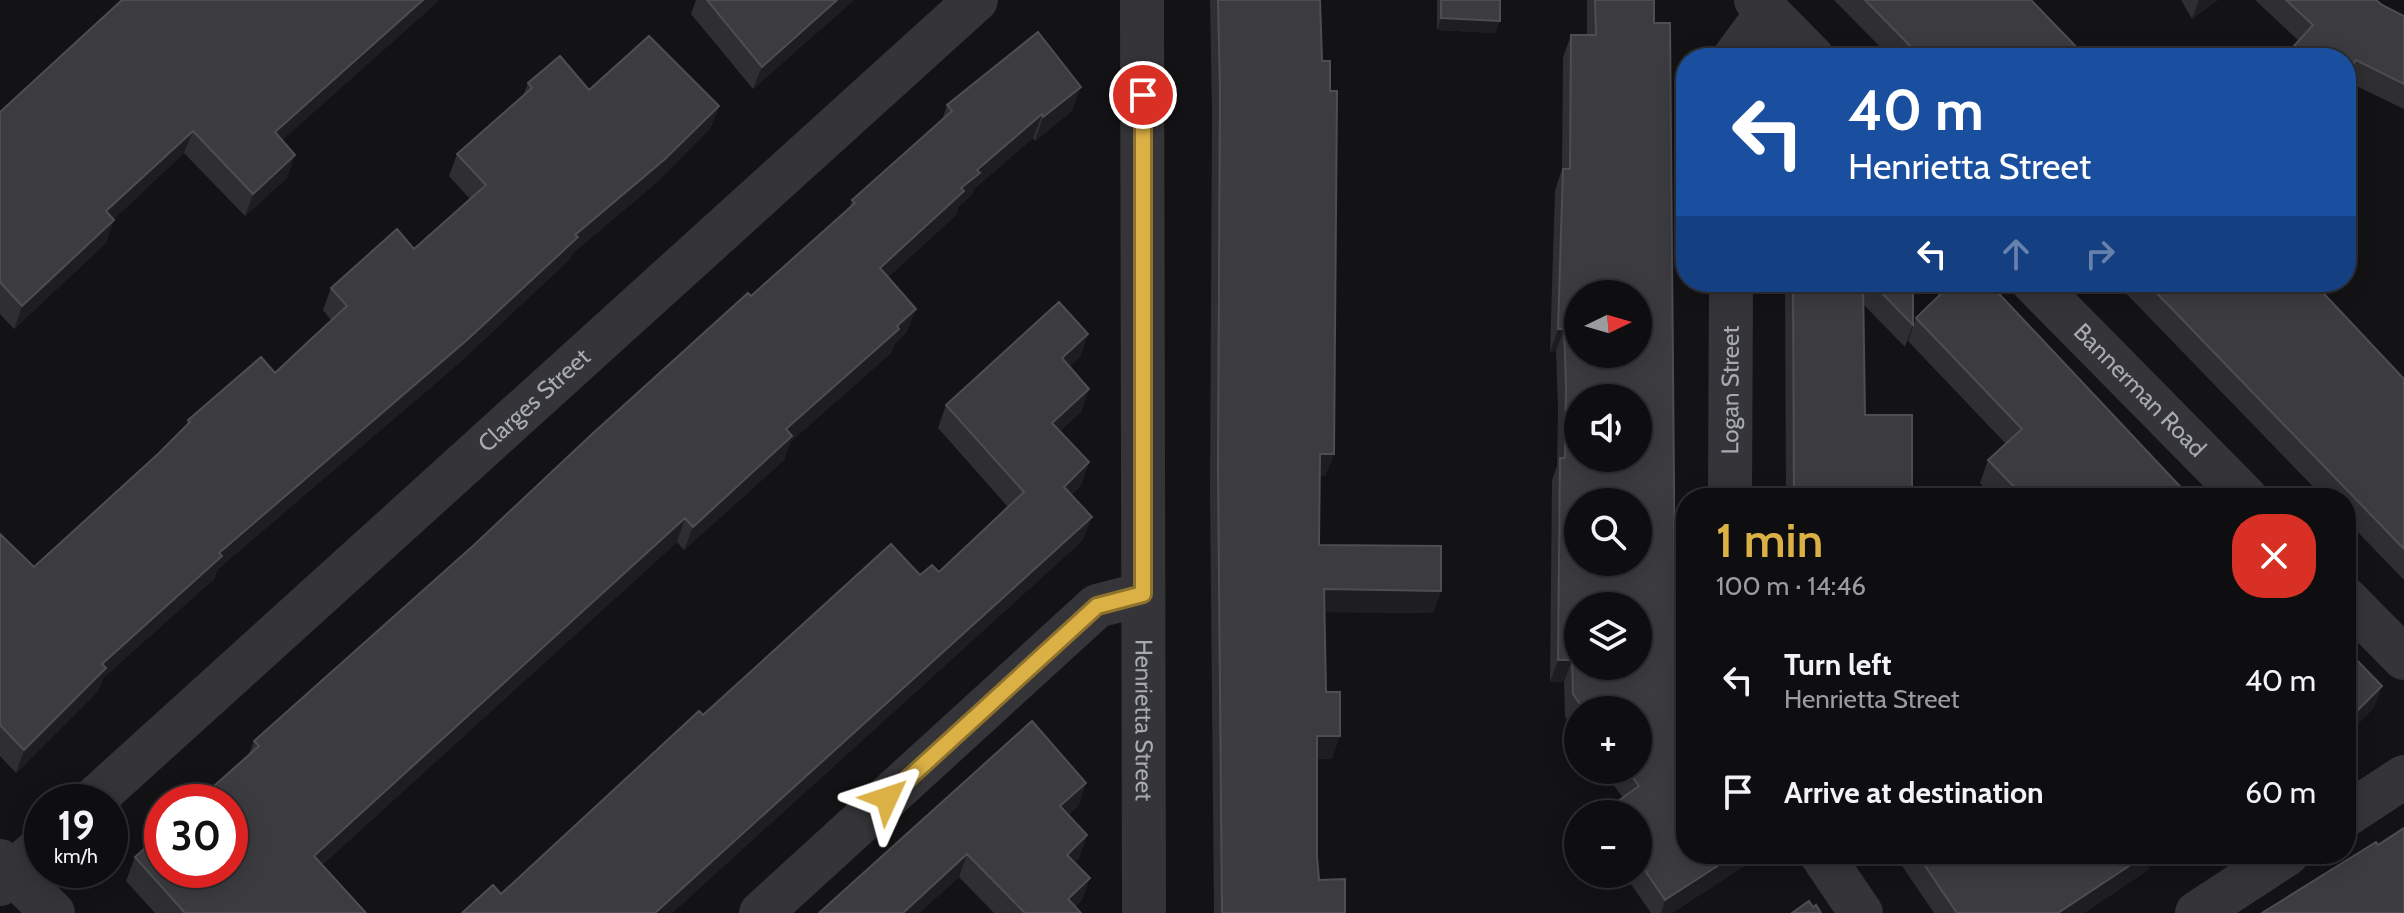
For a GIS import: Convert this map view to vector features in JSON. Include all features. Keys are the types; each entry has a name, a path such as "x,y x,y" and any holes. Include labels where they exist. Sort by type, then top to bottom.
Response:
{"street":[{"name":"Clarges Street","path":"111,784 976,0"},
{"name":"Henrietta Street","path":"1142,0 1144,913"},
{"path":"1739,48 1762,6 1803,48"},
{"name":"Logan Street","path":"1730,488 1731,292"},
{"name":"Bannerman Road","path":"2043,292 2236,488"},
{"path":"761,913 1097,606 1143,594"},
{"path":"2356,609 2404,658"},
{"path":"2356,808 2404,777"},
{"path":"1828,864 1861,913"},
{"path":"2197,913 2272,864"},
{"path":"14,866 53,913"}],"building":[{"path":"122,0 423,0 275,132 295,155 253,194 193,131 106,211 114,220 22,306 0,282 0,112"},
{"path":"707,0 837,0 762,67"},
{"path":"1218,0 1320,0 1322,61 1330,61 1330,91 1337,91 1334,454 1320,454 1319,545 1441,546 1441,591 1324,589 1326,692 1340,692 1340,736 1317,736 1317,856 1319,880 1345,879 1345,913 1222,913"},
{"path":"1441,0 1500,0 1500,21 1441,18"},
{"path":"1595,0 1654,0 1654,23 1670,23 1676,864 1721,864 1665,900 1652,881 1652,800 1620,800 1639,786 1638,784 1652,784 1652,696 1573,694 1573,680 1652,680 1652,592 1564,592 1564,660 1558,660 1560,458 1564,458 1564,472 1652,472 1652,384 1566,384 1565,368 1652,368 1652,280 1564,280 1564,329 1558,329 1563,169 1570,169 1571,35 1596,35"},
{"path":"1865,0 2031,0 2077,48 1912,48"},
{"path":"2286,0 2376,0 2404,16 2404,84 2356,60 2356,48 2292,48 2313,25"},
{"path":"1038,32 1081,87 1043,117 1042,114 977,170 980,173 961,188 964,191 880,268 916,309 897,326 899,329 786,429 792,436 693,527 685,518 314,856 366,913 185,913 163,888 248,888 248,784 216,784 259,746 254,741 474,545 748,293 751,296 855,203 852,200 952,111 947,105"},
{"path":"649,36 719,106 665,159 575,235 578,237 467,340 219,553 222,556 102,664 106,668 24,750 0,725 0,534 34,567 158,454 190,422 188,420 261,357 275,373 347,306 331,288 397,229 414,249 486,185 457,154 532,88 528,83 560,56 589,90"},
{"path":"1793,292 1863,292 1865,415 1912,415 1912,488 1794,488"},
{"path":"1881,292 1913,292 1913,325"},
{"path":"1943,292 1997,292 2182,488 2015,488 1988,460 2022,429 1916,318"},
{"path":"2156,292 2322,292 2404,379 2404,549 2356,499 2356,488 2345,488"},
{"path":"1059,302 1088,334 1062,358 1089,389 1052,423 1089,462 1064,487 1092,517 655,913 462,913 493,885 501,894 699,711 703,715 891,544 920,575 932,565 939,572 1024,492 946,405"},
{"path":"2356,659 2382,686 2356,712"},
{"path":"1032,721 1086,783 1060,806 1087,835 1067,855 1090,878 1068,899 1081,913 1025,913 967,854 903,913 819,913"},
{"path":"2404,828 2404,913 2262,913 2341,864 2356,864 2356,854 2376,842 2378,845"},
{"path":"144,849 144,867 135,857"},
{"path":"1924,864 2132,864 2058,913 1957,913"},
{"path":"1809,901 1821,913 1792,913"}],"route":[{"path":"887,798 1097,606 1143,594 1143,95"}]}
